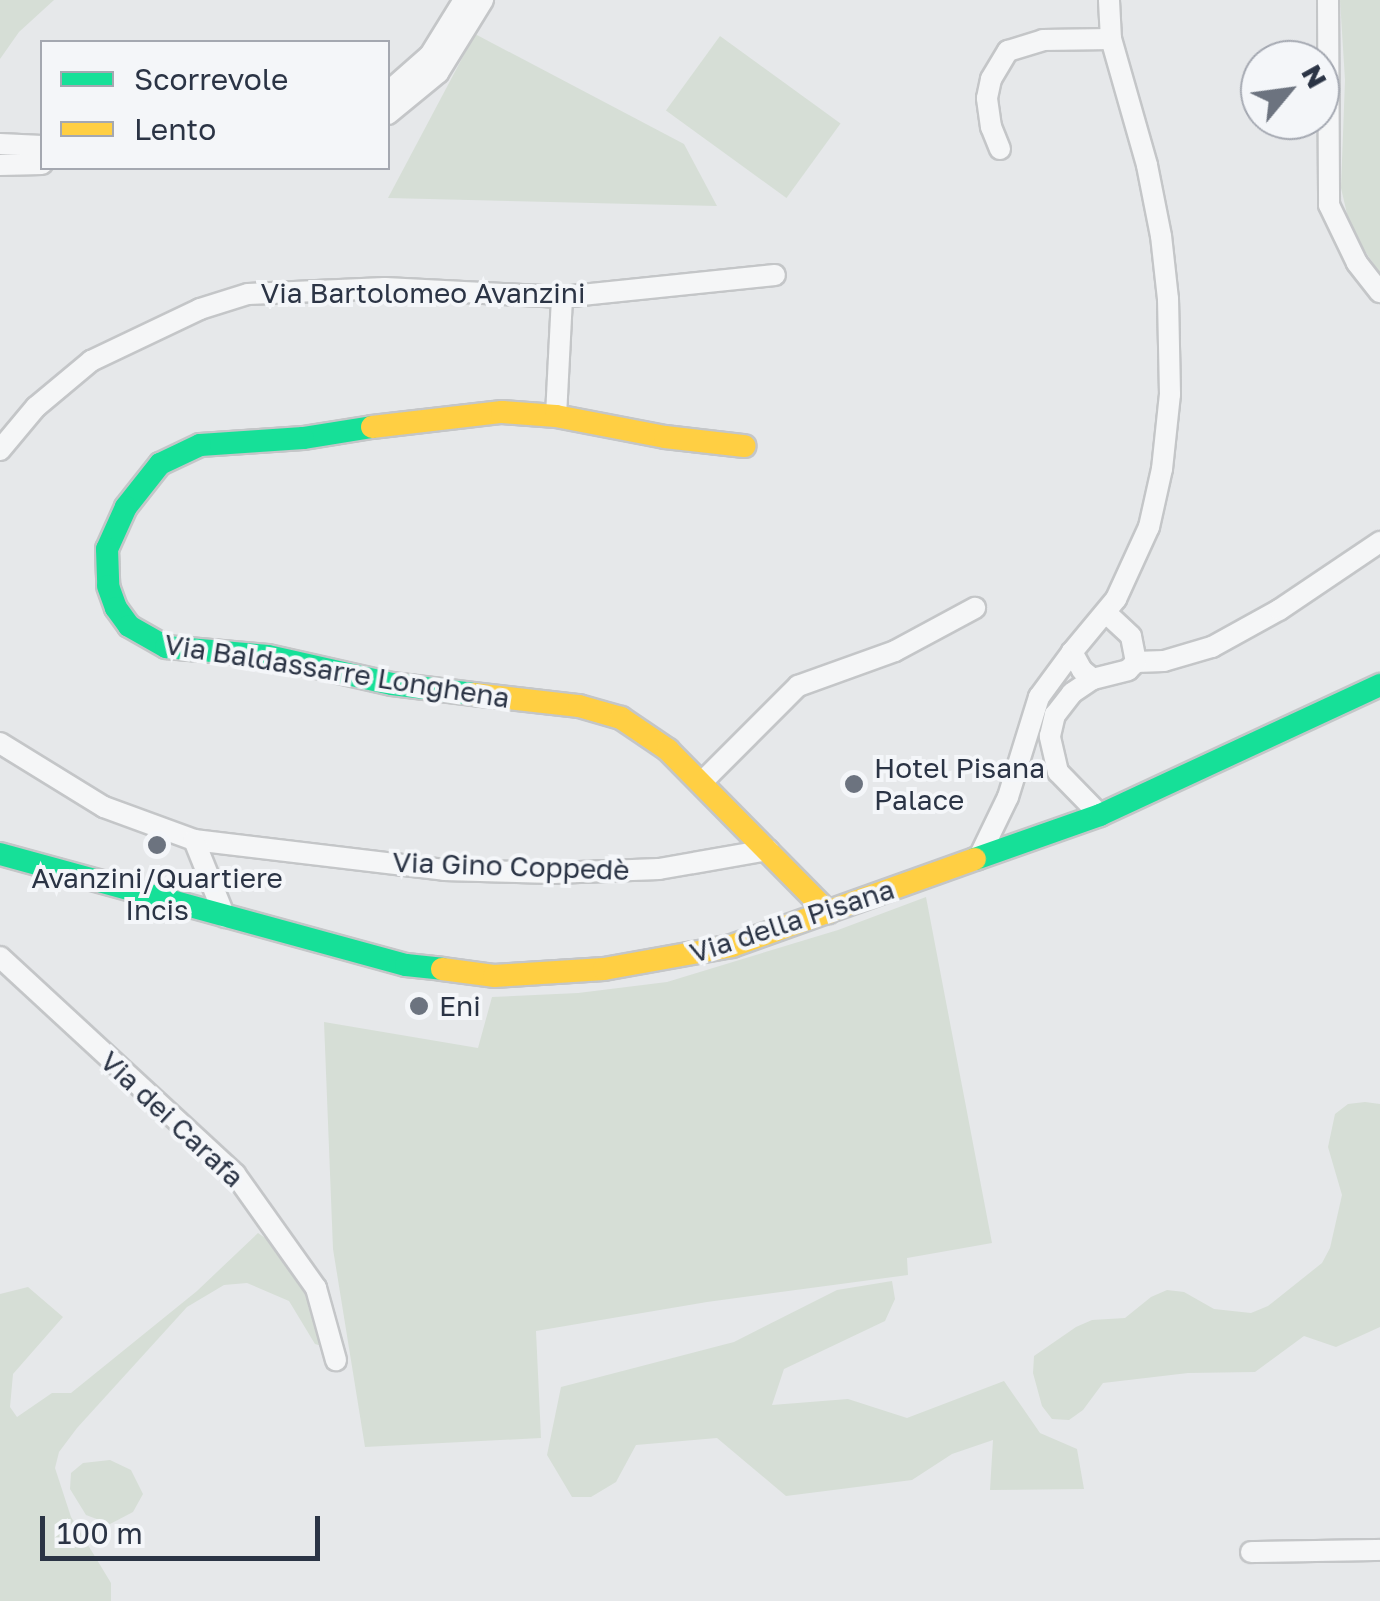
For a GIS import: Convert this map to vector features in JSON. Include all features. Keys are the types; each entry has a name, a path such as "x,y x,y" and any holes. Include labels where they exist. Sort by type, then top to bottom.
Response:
{"street":[{"path":"390,90 430,55 464,0"},
{"path":"390,112 438,73 483,0"},
{"path":"978,859 1019,767 1039,697 1106,612 1136,560 1154,510 1166,444 1170,381 1167,283 1158,211 1110,39 1109,0"},
{"path":"1328,0 1329,205 1356,263 1380,292"},
{"path":"1000,150 991,127 987,98 991,79 1008,51 1043,40 1110,39"},
{"path":"0,144 40,146"},
{"path":"0,165 40,164"},
{"name":"Via Bartolomeo Avanzini","path":"0,450 36,408 91,361 235,297 302,288 562,297 776,276"},
{"path":"556,416 562,297"},
{"name":"Via Baldassarre Longhena","path":"744,446 679,439 556,416 462,414 314,437 182,450 149,474 116,522 105,563 111,598 129,626 166,647 252,653 392,684 603,712 636,726 702,782 828,912"},
{"path":"1100,815 1055,767 1050,744 1055,715 1072,693 1093,679 1124,672 1136,662 1164,661 1212,647 1280,610 1380,542"},
{"path":"702,782 798,686 895,651 975,608"},
{"path":"1106,612 1130,636 1136,662"},
{"path":"1072,652 1082,670 1093,679"},
{"name":"Via della Pisana","path":"0,854 389,962 494,976 604,969 708,952 1100,815 1226,760 1380,685"},
{"path":"0,743 90,800 194,840 225,917"},
{"path":"1019,767 1055,767"},
{"name":"Via Gino Coppedè","path":"194,840 444,870 518,872 659,869 768,850"},
{"name":"Via dei Carafa","path":"0,957 243,1184 316,1288 336,1360"},
{"path":"1250,1552 1380,1550"}],"shaded area":[{"path":"0,0 54,0 19,32 0,59"},
{"path":"1340,0 1380,0 1380,273 1351,231 1341,188 1345,80"},
{"path":"475,34 684,144 717,206 388,198"},
{"path":"720,36 841,124 786,198 666,110"},
{"path":"926,897 992,1243 907,1258 908,1275 707,1302 536,1331 541,1438 365,1447 333,1249 324,1022 478,1048 492,997 578,993 667,982 838,930"},
{"path":"1348,1104 1380,1104 1380,1327 1336,1347 1304,1336 1255,1372 1188,1373 1103,1383 1083,1410 1069,1420 1052,1419 1042,1406 1033,1373 1034,1356 1076,1327 1092,1320 1125,1318 1151,1297 1167,1290 1184,1292 1214,1309 1251,1313 1268,1306 1322,1263 1330,1248 1342,1195 1328,1147 1335,1114"},
{"path":"258,1233 274,1244 301,1284 320,1322 322,1346 315,1344 289,1301 247,1283 224,1285 187,1307 59,1452 55,1468 71,1517 111,1583 111,1601 0,1601 0,1294 28,1287 63,1317 13,1374 10,1407 17,1417 52,1393 71,1393 197,1291"},
{"path":"892,1281 895,1299 885,1321 784,1369 772,1405 848,1399 907,1418 1004,1381 1040,1433 1077,1449 1084,1489 990,1490 993,1440 952,1454 912,1480 786,1496 717,1438 636,1445 616,1482 591,1497 572,1497 547,1455 561,1387 734,1342 837,1290"},
{"path":"110,1460 131,1470 143,1494 133,1512 110,1524 86,1515 70,1489 71,1473 83,1463"}],"traffic: fast":[{"path":"372,427 303,438 200,445 160,464 126,507 107,549 108,586 116,608 129,626 166,647 268,656 392,684 473,694"},
{"path":"975,859 1100,815 1380,685"},
{"path":"0,854 406,965 442,969"}],"traffic: slow":[{"path":"372,427 502,412 556,416 665,437 744,446"},
{"path":"473,694 579,706 621,718 668,750 828,912"},
{"path":"442,969 494,976 604,969 732,946 975,859"}],"place":[{"name":"Hotel Pisana Palace","path":"854,784"},
{"name":"Avanzini/Quartiere Incis","path":"157,845"},
{"name":"Eni","path":"419,1006"}]}
